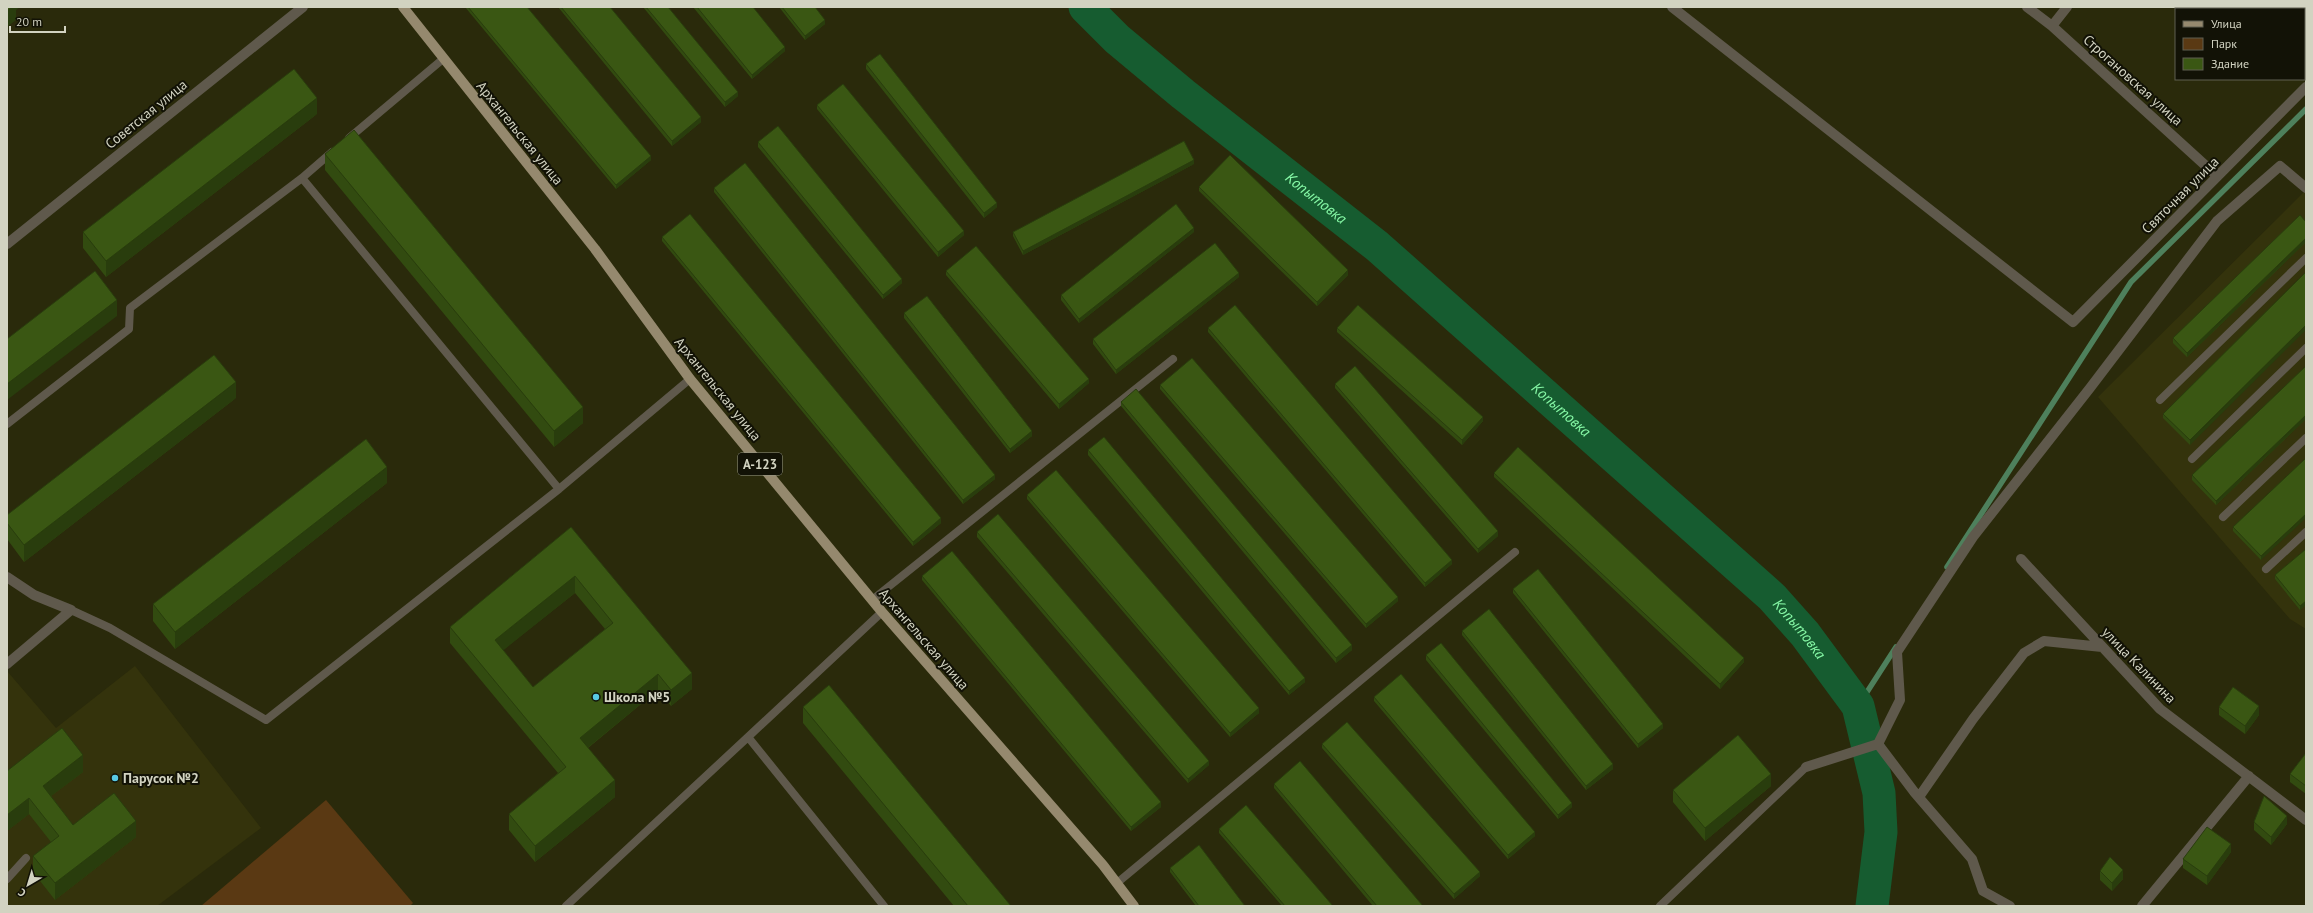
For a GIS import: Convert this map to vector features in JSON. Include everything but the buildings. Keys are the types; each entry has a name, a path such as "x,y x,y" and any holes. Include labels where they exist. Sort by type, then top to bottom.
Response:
{"main road":[{"name":"Архангельская улица","path":"403,7 595,249 690,380 882,612 1117,883 1134,906"}],"street":[{"name":"Советская улица","path":"7,244 303,7"},
{"name":"Святочная улица","path":"1672,7 2073,322 2306,87"},
{"name":"Строгановская улица","path":"2027,7 2052,26 2217,176"},
{"path":"2052,26 2067,7"},
{"path":"1806,767 1839,758 1878,744 1900,700 1897,652 1973,537 2090,388 2217,221 2280,166 2306,188"},
{"name":"улица Калинина","path":"2021,559 2160,709 2306,820"},
{"path":"7,577 34,595 71,610 7,664"},
{"path":"1917,795 2024,653 2044,641 2102,647"},
{"path":"1878,744 1917,795 1972,860 1983,891 2010,906"},
{"path":"2142,906 2249,776"}],"lane":[{"path":"7,424 129,329 130,308 302,178 443,59"},
{"path":"302,178 559,488"},
{"path":"2160,400 2306,258"},
{"path":"2192,458 2306,348"},
{"path":"872,600 1173,359"},
{"path":"71,610 110,628 266,720 559,488 690,380"},
{"path":"2223,517 2306,438"},
{"path":"2266,569 2306,532"},
{"path":"1117,883 1516,552"},
{"path":"566,906 882,612"},
{"path":"748,737 884,906"},
{"path":"1660,906 1806,767"},
{"path":"7,879 26,858"}],"shaded area":[{"path":"2306,190 2306,629 2290,619 2098,397"},
{"name":"Парусок №2","path":"135,666 261,828 157,906 7,906 7,671 56,728"}],"green space":[{"path":"326,800 413,903 410,906 201,906"}],"waterway":[{"name":"Копытовка","path":"1085,7 1117,39 1183,94 1377,246 1772,597 1805,634 1858,706 1879,793 1881,832 1872,906"},
{"path":"1947,567 2131,282 2306,109"},
{"path":"1858,706 1896,647"}],"place":[{"name":"Школа №5","path":"596,697"},
{"name":"Парусок №2","path":"115,778"}]}
